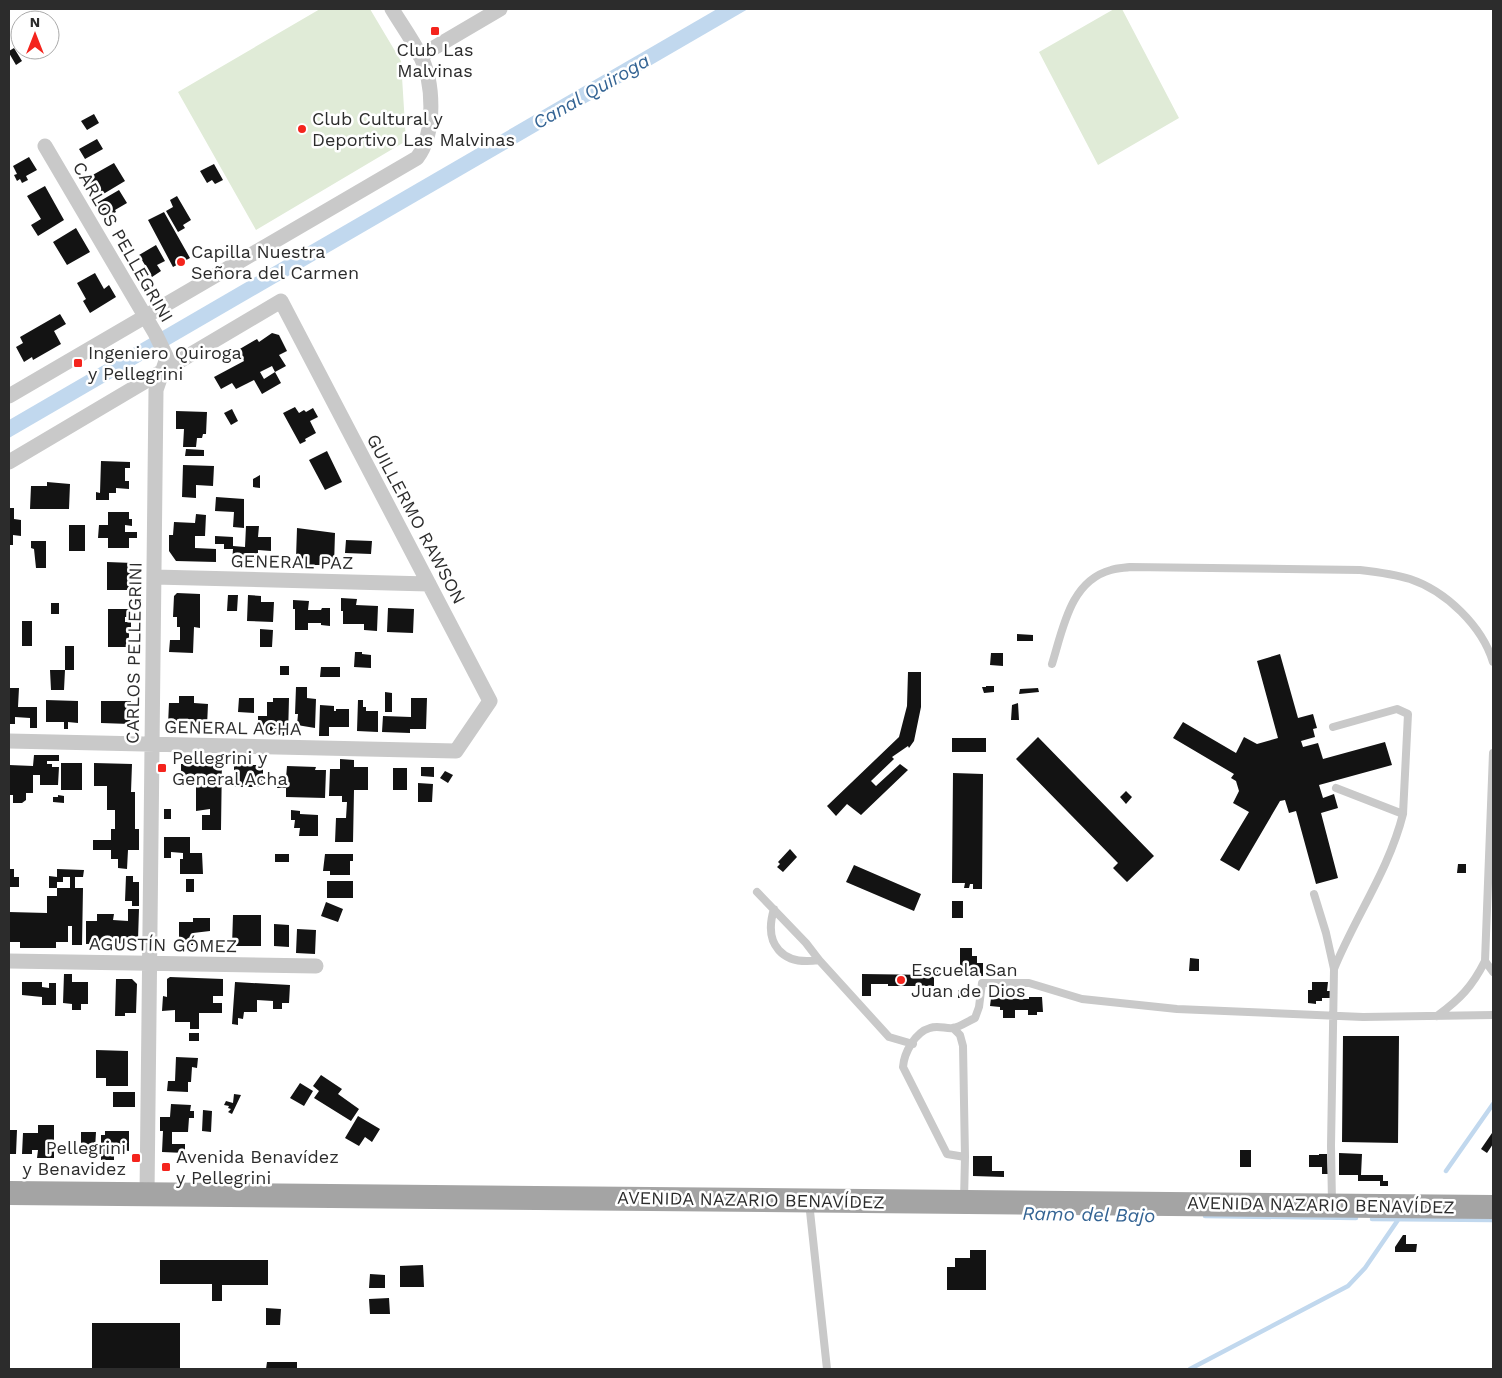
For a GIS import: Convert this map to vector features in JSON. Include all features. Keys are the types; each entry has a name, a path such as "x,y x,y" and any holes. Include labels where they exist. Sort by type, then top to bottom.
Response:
{"main road":[{"name":"AVENIDA NAZARIO BENAVÍDEZ","path":"9,1193 1493,1207"}],"street":[{"path":"9,396 417,158 426,142 430,118 428,88 420,56 392,9"},
{"path":"420,56 500,9"},
{"name":"CARLOS PELLEGRINI","path":"45,146 146,317 167,358 156,390 147,1194"},
{"name":"GUILLERMO RAWSON","path":"163,371 281,301 490,700 456,751"},
{"path":"9,462 163,371"},
{"name":"GENERAL PAZ","path":"154,577 429,584"},
{"name":"GENERAL ACHA","path":"9,741 456,751"},
{"name":"AGUSTÍN GÓMEZ","path":"9,961 316,966"}],"lane":[{"path":"1052,664 1071,604 1081,589 1094,578 1110,570 1130,567 1360,570 1380,572 1411,579 1433,590 1455,606 1477,629 1489,649 1493,662"},
{"path":"1333,727 1397,708 1408,714 1403,814 1392,851 1344,945 1334,969"},
{"path":"1437,1016 1458,1000 1476,978 1485,961 1493,753"},
{"path":"1336,788 1403,814"},
{"path":"757,892 806,943 890,1037 913,1044"},
{"path":"1314,894 1334,969 1331,1146 1332,1206"},
{"path":"774,910 770,923 772,938 779,951 791,959 805,962 820,960"},
{"path":"1485,961 1493,972"},
{"path":"964,1157 947,1154 903,1067 904,1057 918,1033 941,1026 953,1028 975,1018 979,1007 982,983 1029,984 1082,999 1167,1008 1334,1016 1493,1016"},
{"path":"953,1028 960,1035 963,1046 964,1202"},
{"path":"808,1201 827,1369"}],"green space":[{"name":"Club Cultural y Deportivo Las Malvinas","path":"320,9 370,9 401,61 406,141 256,230 178,92"},
{"path":"1114,9 1122,9 1179,118 1098,165 1039,52"}],"water":[{"name":"Canal Quiroga","path":"717,9 748,9 9,438 9,420"}],"building":[{"path":"13,60 21,60 22,61 16,65"},
{"path":"94,114 99,123 87,130 81,121"},
{"path":"97,139 103,149 85,159 79,149"},
{"path":"29,157 37,170 26,176 28,180 22,183 20,179 17,181 14,175 17,174 13,166"},
{"path":"114,163 125,181 100,196 98,192 91,196 82,181"},
{"path":"214,164 223,180 215,184 212,180 207,183 200,171"},
{"path":"45,186 64,220 38,236 31,225 41,219 27,196"},
{"path":"119,190 127,203 110,215 106,209 100,212 95,204"},
{"path":"177,196 191,220 183,225 185,228 178,232 166,211 173,207 170,200"},
{"path":"164,212 190,258 173,267 148,220"},
{"path":"76,228 90,252 67,265 53,242"},
{"path":"156,245 165,261 157,265 161,271 152,277 139,255"},
{"path":"95,273 104,289 109,285 116,297 90,313 83,301 86,299 77,283"},
{"path":"60,314 66,324 54,331 61,344 33,360 32,357 24,362 16,347 23,343 20,337"},
{"path":"272,333 279,335 287,351 279,355 286,366 275,372 281,383 262,394 254,380 236,389 232,383 221,389 214,377 244,361 238,350 257,339 259,342","holes":["272,366 275,372 264,379 260,372"]},
{"path":"295,407 299,413 313,408 318,417 310,421 316,433 300,444 283,413"},
{"path":"232,409 238,421 231,425 224,413"},
{"path":"176,411 207,412 206,434 203,434 202,438 197,438 196,447 183,447 184,429 176,429"},
{"path":"186,449 204,450 204,456 185,456"},
{"path":"327,451 342,482 325,490 309,460"},
{"path":"101,461 130,462 130,468 125,468 125,481 129,481 129,489 116,488 116,493 109,493 109,500 96,500 96,492 100,493"},
{"path":"183,465 214,466 213,486 196,485 196,498 182,497"},
{"path":"260,475 260,488 253,487 253,479"},
{"path":"47,482 70,484 69,509 30,509 31,486 47,486"},
{"path":"216,497 244,499 244,528 233,527 234,512 215,511"},
{"path":"9,508 14,508 14,519 21,520 21,536 13,535 13,545 9,545"},
{"path":"108,512 129,512 132,526 125,525 125,532 137,532 137,538 129,538 129,548 108,548 108,538 98,538 99,525 108,525"},
{"path":"196,514 206,515 205,536 195,536 195,548 216,549 216,562 176,561 169,551 169,535 173,535 174,522 195,523"},
{"path":"69,525 85,525 85,551 69,551"},
{"path":"246,526 259,526 258,537 271,537 271,551 258,550 258,560 240,560 240,563 232,563 233,549 224,549 224,544 215,544 215,536 233,537 233,546 245,547"},
{"path":"297,528 335,533 334,565 308,565 309,559 296,558"},
{"path":"346,540 372,541 371,554 345,553"},
{"path":"31,541 46,541 46,568 36,568"},
{"path":"107,562 133,563 133,577 129,576 129,590 107,590"},
{"path":"177,593 200,594 200,628 194,627 193,653 169,652 170,640 180,640 180,627 177,627 177,617 173,617 174,596"},
{"path":"228,595 238,595 237,611 227,611"},
{"path":"248,595 261,596 261,602 274,602 273,622 247,621"},
{"path":"341,598 357,599 356,605 378,606 377,631 364,630 364,624 343,624"},
{"path":"293,600 309,601 308,610 330,608 330,626 321,625 321,623 308,623 308,630 295,630"},
{"path":"51,603 59,603 59,614 51,614"},
{"path":"388,608 414,609 413,633 387,632"},
{"path":"108,609 129,609 129,617 125,617 125,622 131,622 129,647 108,647"},
{"path":"22,621 32,621 32,646 22,646"},
{"path":"260,629 273,630 272,647 260,647"},
{"path":"1017,634 1033,635 1033,641 1017,641"},
{"path":"65,646 74,646 74,670 65,670"},
{"path":"355,652 371,655 371,668 354,667"},
{"path":"991,653 1003,653 1003,666 990,665"},
{"path":"1280,654 1298,718 1313,714 1317,728 1313,729 1315,737 1301,741 1303,747 1318,743 1323,759 1385,742 1392,765 1319,785 1323,798 1334,794 1338,808 1321,813 1338,878 1316,884 1296,811 1289,813 1285,800 1280,801 1239,871 1220,860 1249,812 1233,803 1239,791 1236,781 1231,778 1234,774 1173,738 1183,722 1236,753 1244,737 1257,744 1278,738 1257,661"},
{"path":"280,666 289,666 289,675 280,675"},
{"path":"321,667 340,667 340,677 320,677"},
{"path":"50,670 65,670 64,690 51,690"},
{"path":"908,672 921,672 921,707 914,741 909,748 908,746 892,757 894,759 871,781 876,786 900,764 908,770 861,815 847,804 836,816 827,806 899,737 907,706"},
{"path":"994,686 994,692 984,693 982,687"},
{"path":"296,687 307,687 307,698 316,699 315,728 297,725 298,714 295,714"},
{"path":"10,688 19,688 18,707 37,707 37,728 30,728 30,718 15,717 15,724 10,724"},
{"path":"1038,688 1039,692 1019,694 1020,689"},
{"path":"385,692 392,693 392,712 385,712"},
{"path":"179,696 194,696 194,703 208,704 207,726 168,725 169,703 179,703"},
{"path":"239,698 254,698 254,713 238,712"},
{"path":"273,698 289,698 288,736 270,735 270,726 258,726 258,716 267,716 267,702 273,702"},
{"path":"411,698 427,698 426,729 410,729 410,733 382,732 383,716 411,717"},
{"path":"46,700 78,701 78,723 68,722 68,729 64,729 64,722 46,722"},
{"path":"358,700 363,700 363,707 366,707 366,711 378,711 378,732 357,731"},
{"path":"101,701 131,701 130,724 101,723"},
{"path":"1018,703 1019,720 1011,720 1012,705"},
{"path":"320,705 334,706 334,711 336,709 349,709 349,727 329,727 329,736 319,736"},
{"path":"1038,737 1154,856 1127,882 1113,868 1118,863 1016,759"},
{"path":"952,738 986,738 986,752 952,752"},
{"path":"34,755 59,755 59,761 47,761 47,764 52,764 52,767 59,767 58,785 40,785 40,775 33,775 33,793 26,793 26,800 22,803 13,803 13,795 10,795 9,788 9,765 33,766"},
{"path":"196,758 222,758 221,830 202,830 202,815 210,815 210,809 196,811 196,786 181,786 181,764 196,764"},
{"path":"340,759 354,760 354,767 368,767 368,790 354,790 353,842 335,842 336,818 346,818 347,802 342,802 342,796 329,796 330,769 340,769"},
{"path":"61,763 82,763 82,790 61,790"},
{"path":"94,763 132,764 131,792 135,792 135,829 139,829 139,850 128,850 127,869 118,868 118,859 111,859 111,850 93,850 93,840 111,840 111,829 115,829 115,810 107,810 107,786 94,786"},
{"path":"234,765 263,765 263,787 234,787"},
{"path":"287,766 316,767 315,770 326,770 325,798 286,797 286,788 277,788 277,778 286,778"},
{"path":"421,767 434,767 434,777 421,776"},
{"path":"393,768 407,768 407,790 393,790"},
{"path":"445,771 453,775 448,783 440,778"},
{"path":"953,773 983,774 982,889 973,889 973,884 970,884 969,888 964,888 965,883 952,883"},
{"path":"418,783 433,784 432,802 418,802"},
{"path":"1126,791 1132,797 1126,804 1120,797"},
{"path":"58,795 64,796 64,803 53,802 53,797 58,797"},
{"path":"164,809 171,809 171,819 164,819"},
{"path":"291,810 300,811 300,814 318,815 318,836 299,836 300,828 294,828 295,820 291,820"},
{"path":"164,837 190,837 190,853 202,853 203,874 180,874 180,859 183,859 183,853 171,852 171,858 164,858"},
{"path":"790,849 797,857 783,872 777,867 780,864 778,862"},
{"path":"275,854 289,854 289,862 275,862"},
{"path":"325,854 353,854 353,861 350,861 350,875 330,875 330,871 323,871"},
{"path":"1458,864 1466,864 1466,873 1457,873"},
{"path":"854,865 921,894 914,911 846,882"},
{"path":"9,869 14,869 14,877 19,877 19,887 9,887"},
{"path":"57,869 84,870 83,877 75,877 75,888 83,888 82,945 72,945 72,926 68,926 68,942 56,942 56,948 20,948 20,942 9,942 9,912 47,913 47,896 57,896 57,888 49,888 49,876 57,877","holes":["63,877 70,877 70,888 57,888 57,882 63,882"]},
{"path":"126,876 133,876 133,882 139,882 139,906 132,906 132,901 125,901"},
{"path":"186,879 194,879 194,892 186,892"},
{"path":"327,881 353,881 353,898 327,898"},
{"path":"952,901 963,901 963,918 952,918"},
{"path":"326,902 343,909 338,922 321,916"},
{"path":"128,909 139,909 138,940 136,943 86,944 86,921 97,921 97,914 114,914 113,920 128,921"},
{"path":"233,915 261,915 261,946 232,946"},
{"path":"193,918 210,918 210,931 193,933 193,945 179,945 179,922 193,922"},
{"path":"274,924 289,925 289,947 274,946"},
{"path":"297,929 316,930 315,954 296,953"},
{"path":"960,948 972,948 972,956 977,956 977,963 983,963 983,976 934,975 934,970 960,970"},
{"path":"1190,958 1199,959 1199,971 1189,971"},
{"path":"64,974 72,974 72,982 88,982 88,1004 81,1004 81,1010 72,1010 72,1004 63,1003"},
{"path":"862,974 934,975 934,986 871,984 871,996 862,996"},
{"path":"170,977 223,979 223,996 213,996 213,1003 222,1003 222,1013 199,1013 199,1029 190,1029 190,1022 175,1022 175,1010 162,1011 163,996 167,997 167,979"},
{"path":"116,979 132,979 137,984 136,1013 125,1013 125,1016 115,1016"},
{"path":"22,982 42,982 42,987 49,988 49,983 56,983 56,1005 42,1005 42,997 22,995"},
{"path":"235,982 290,985 289,1003 282,1003 282,1009 273,1009 273,1001 257,1000 257,1012 244,1012 243,1019 238,1018 238,1025 232,1024"},
{"path":"1312,982 1328,982 1327,991 1330,991 1330,998 1322,998 1322,1001 1316,1001 1316,1004 1308,1003 1308,990 1312,990"},
{"path":"958,990 971,990 971,997 958,998"},
{"path":"1029,997 1042,997 1043,1012 1037,1012 1037,1015 1028,1015 1028,1010 1015,1010 1015,1018 1003,1018 1003,1010 1000,1010 1000,1007 990,1006 991,998 1029,999"},
{"path":"189,1033 199,1033 199,1041 189,1041"},
{"path":"1343,1036 1399,1036 1398,1143 1342,1142"},
{"path":"96,1050 128,1051 128,1086 106,1086 106,1078 96,1078"},
{"path":"176,1057 198,1058 197,1068 192,1067 191,1082 188,1082 188,1092 167,1091 168,1081 175,1081"},
{"path":"321,1075 342,1089 338,1094 359,1109 351,1121 314,1098 319,1091 313,1086"},
{"path":"300,1083 313,1091 304,1106 290,1098"},
{"path":"113,1092 135,1092 135,1107 113,1107"},
{"path":"234,1094 241,1095 232,1114 228,1112 231,1109 228,1108 229,1106 224,1105 226,1101 233,1103"},
{"path":"171,1104 191,1105 190,1111 194,1111 194,1118 189,1118 188,1132 172,1132 172,1144 185,1144 185,1153 162,1152 163,1131 160,1131 160,1117 170,1117"},
{"path":"203,1110 212,1111 211,1132 202,1131"},
{"path":"358,1116 380,1129 372,1142 365,1137 359,1146 345,1138"},
{"path":"38,1125 54,1125 54,1158 37,1158 38,1150 32,1150 32,1154 22,1154 23,1133 38,1133"},
{"path":"9,1130 17,1130 16,1154 9,1154"},
{"path":"105,1131 129,1131 129,1151 114,1149 114,1160 101,1160 101,1135 105,1135"},
{"path":"81,1132 96,1132 95,1149 89,1149 89,1153 81,1153"},
{"path":"1492,1133 1493,1144 1487,1153 1481,1149"},
{"path":"1240,1150 1251,1150 1251,1167 1240,1167"},
{"path":"1339,1153 1362,1154 1361,1175 1383,1175 1383,1181 1388,1181 1388,1186 1380,1186 1380,1181 1358,1181 1358,1175 1339,1175"},
{"path":"1327,1154 1328,1174 1322,1174 1322,1167 1309,1167 1309,1155"},
{"path":"973,1156 992,1156 992,1171 1004,1171 1004,1177 973,1176"},
{"path":"1403,1235 1406,1235 1406,1244 1417,1244 1416,1252 1395,1252 1395,1247"},
{"path":"970,1250 986,1250 986,1290 947,1290 947,1267 955,1267 955,1258 970,1258"},
{"path":"160,1260 268,1260 268,1285 222,1285 222,1301 212,1301 212,1284 160,1284"},
{"path":"423,1265 424,1287 400,1287 400,1266"},
{"path":"370,1274 385,1275 385,1288 369,1288"},
{"path":"389,1298 390,1314 370,1314 369,1299"},
{"path":"266,1308 281,1309 280,1325 266,1325"},
{"path":"92,1323 180,1323 180,1369 92,1369"},
{"path":"267,1362 297,1362 297,1369 266,1369"}],"waterway":[{"path":"1446,1171 1493,1104"},
{"name":"Ramo del Bajo","path":"1205,1216 1356,1218"},
{"path":"1190,1369 1348,1286 1365,1268 1400,1217"},
{"name":"Ramo del Bajo","path":"1372,1219 1493,1220"}],"place":[{"name":"Club Las Malvinas","path":"435,31"},
{"name":"Club Cultural y Deportivo Las Malvinas","path":"302,129"},
{"name":"Capilla Nuestra Señora del Carmen","path":"181,262"},
{"name":"Ingeniero Quiroga y Pellegrini","path":"78,363"},
{"name":"Pellegrini y General Acha","path":"162,768"},
{"name":"Escuela San Juan de Dios","path":"901,980"},
{"name":"Pellegrini y Benavidez","path":"136,1158"},
{"name":"Avenida Benavídez y Pellegrini","path":"166,1167"}]}
